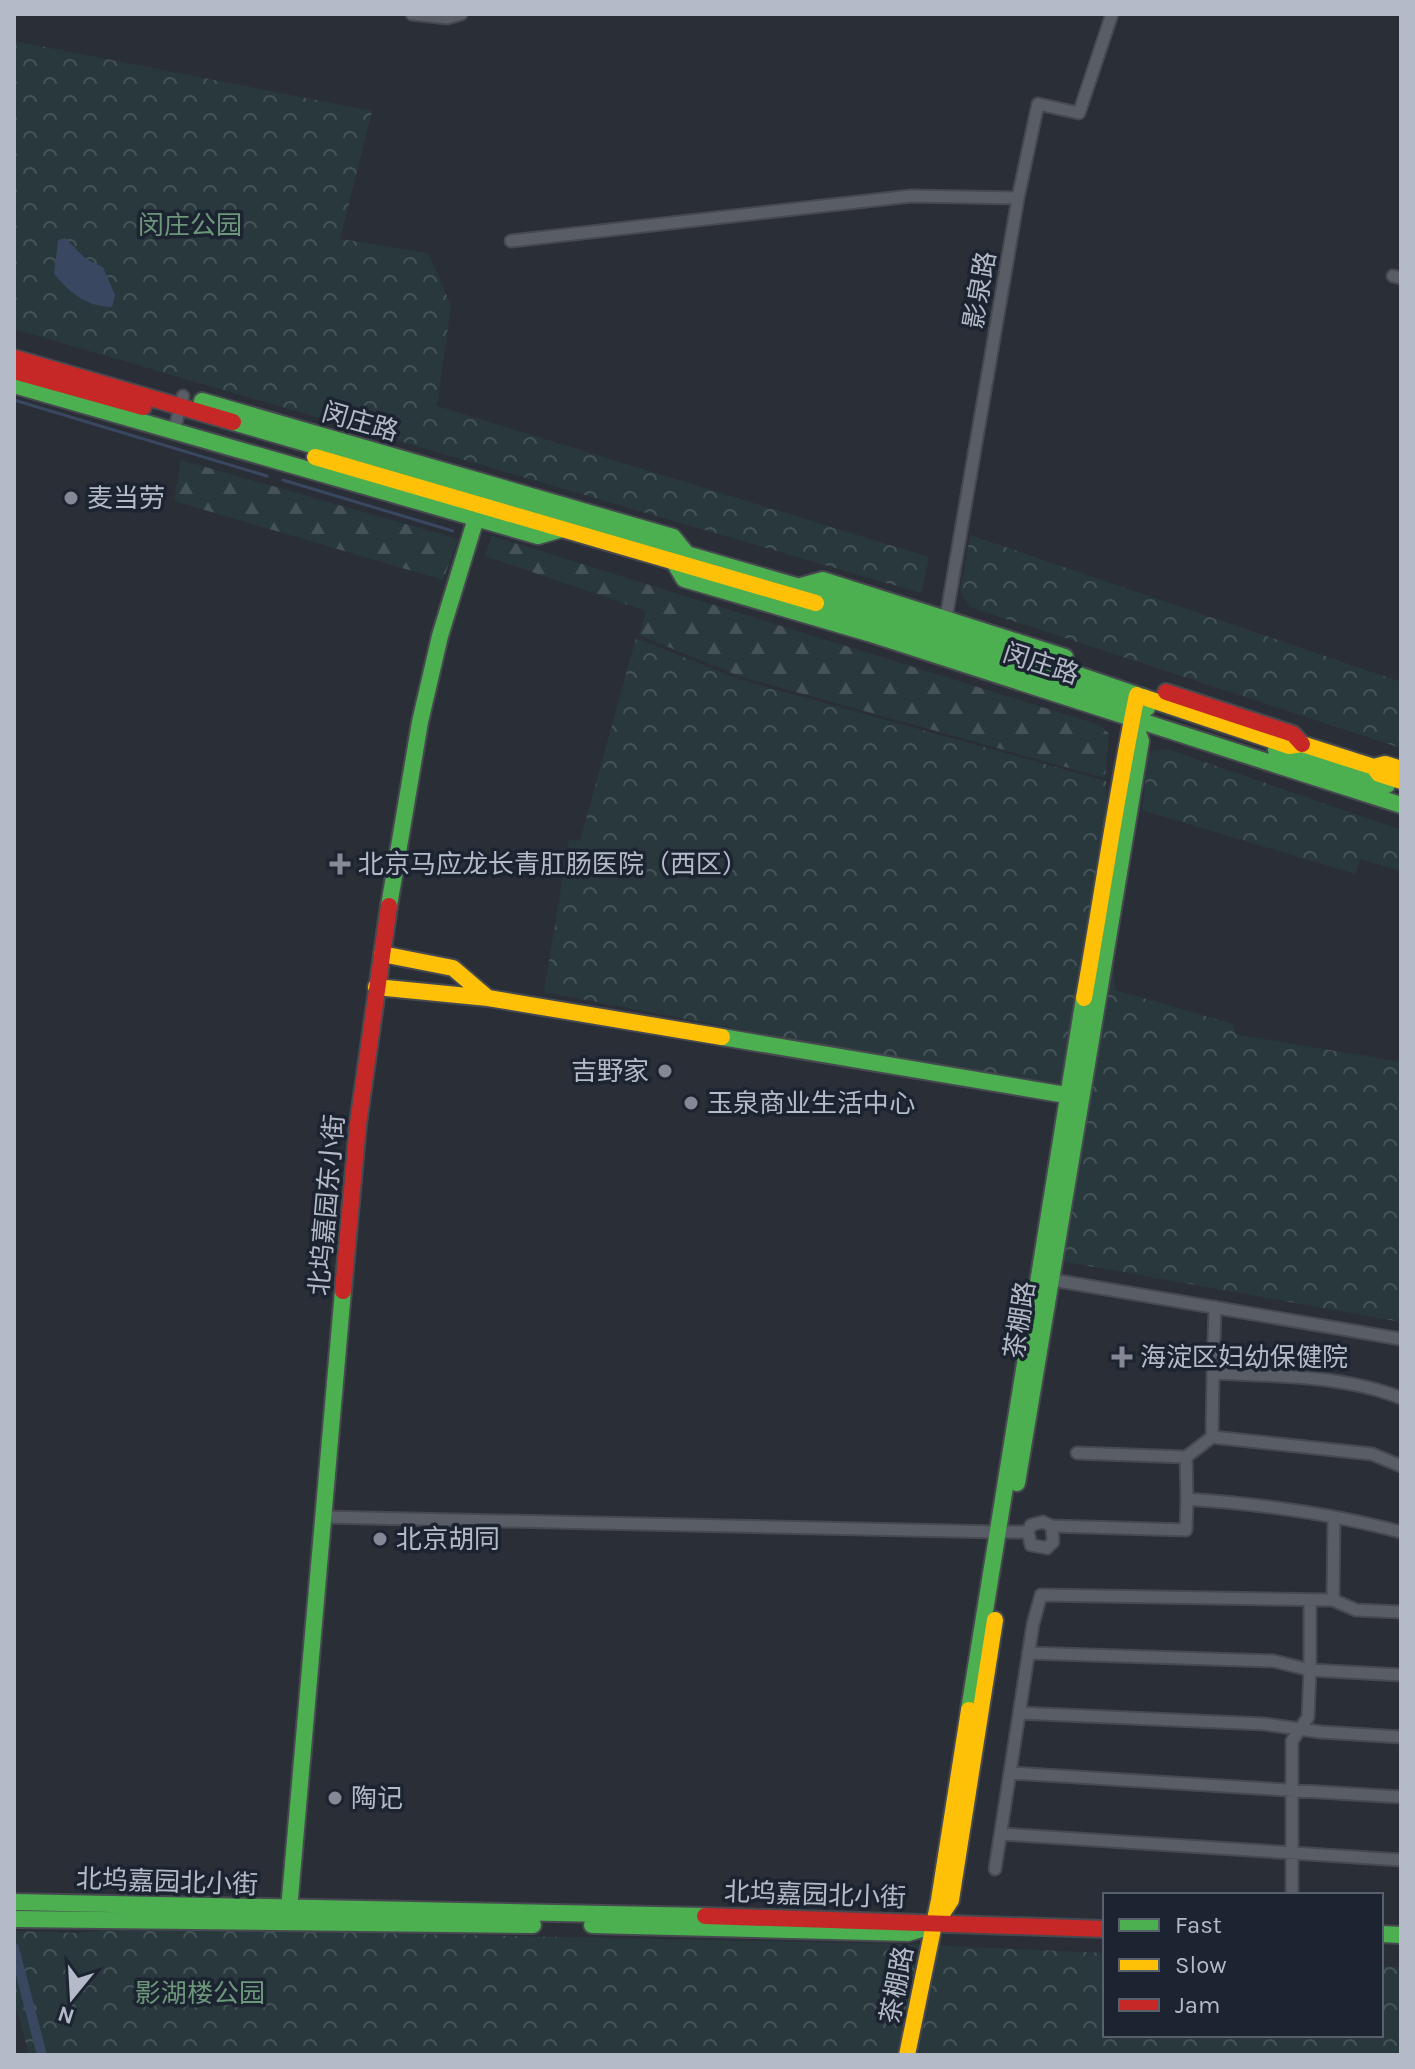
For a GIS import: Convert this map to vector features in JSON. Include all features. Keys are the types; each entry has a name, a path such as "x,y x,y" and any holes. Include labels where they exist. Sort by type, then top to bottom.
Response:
{"street":[{"path":"412,14 447,18 461,14"},
{"name":"影泉路","path":"945,623 1018,198 1038,104 1079,113 1112,14"},
{"path":"511,241 911,196 1018,198"},
{"name":"闵庄路","path":"14,346 179,413"},
{"name":"闵庄路","path":"14,358 478,512 680,557 945,623 1387,767"},
{"name":"闵庄路","path":"14,371 673,537 684,579 868,633 1289,746 1297,739"},
{"name":"闵庄路","path":"14,385 179,413"},
{"name":"北坞嘉园东小街","path":"289,1915 358,1124 376,987 420,722 440,636 478,512"},
{"name":"闵庄路","path":"945,623 1135,705 1401,805"},
{"name":"闵庄路","path":"1135,705 1401,790"},
{"name":"茶棚路","path":"907,2055 933,1925 951,1900 1004,1532 1074,1096 1141,741 1135,705"},
{"name":"闵庄路","path":"1387,767 1379,774 1401,781"},
{"path":"382,954 453,968 488,998"},
{"path":"376,987 488,998 1074,1096"},
{"path":"1045,1279 1401,1339"},
{"path":"1212,1437 1215,1307"},
{"path":"1213,1373 1287,1376 1381,1390 1401,1398"},
{"path":"1077,1453 1186,1457 1212,1437 1372,1454 1401,1466"},
{"path":"1028,1532 1036,1522 1052,1526 1186,1530 1186,1457"},
{"path":"1187,1499 1276,1505 1401,1532"},
{"path":"324,1517 1028,1532"},
{"path":"1333,1600 1334,1517"},
{"path":"1028,1532 1031,1545 1047,1548 1053,1542 1052,1526"},
{"path":"995,1869 1028,1653 1041,1595 1333,1600 1356,1610 1401,1612"},
{"path":"1292,1893 1289,1853 1292,1741 1308,1717 1310,1602"},
{"path":"1028,1653 1274,1661 1310,1670 1401,1675"},
{"path":"1019,1713 1300,1728 1401,1737"},
{"path":"1011,1773 1401,1797"},
{"path":"1002,1834 1401,1860"},
{"name":"北坞嘉园北小街","path":"14,1902 289,1915 908,1933 933,1925 1103,1929"},
{"name":"北坞嘉园北小街","path":"14,1919 289,1915"}],"green space":[{"name":"闵庄公园","path":"14,41 372,111 340,239 428,253 451,305 437,406 929,557 921,593 14,329"},
{"path":"181,460 458,539 443,580 174,501"},
{"path":"970,535 1401,682 1401,748 970,607 960,591"},
{"path":"492,536 1100,725 1109,734 1105,778 739,676 639,635 646,611 485,556"},
{"path":"636,638 738,679 1106,781 1115,990 1233,1024 1235,1034 1401,1062 1401,1322 1061,1261 1087,1095 544,992 569,840 580,841"},
{"path":"1167,749 1401,830 1401,871 1360,859 1356,874 1142,810 1149,752"},
{"name":"影湖楼公园","path":"119,1928 903,1944 1103,1953 1103,2037 1383,2037 1383,1966 1401,1967 1401,2055 29,2055 14,1999 14,1931 77,1933"}],"water":[{"path":"65,238 86,259 103,267 115,295 112,307 95,305 80,298 54,274 58,240"}],"waterway":[{"path":"14,400 267,476"},
{"path":"283,480 453,531"},
{"path":"14,1948 42,2055"}],"traffic: fast":[{"path":"14,385 538,536 562,529"},
{"path":"202,401 673,537 686,553"},
{"path":"233,422 944,629 1143,697"},
{"path":"389,906 420,722 440,636 480,505"},
{"path":"674,562 684,579 868,633 1401,805"},
{"path":"801,586 823,580 1065,657"},
{"path":"816,603 1147,708"},
{"path":"1017,1483 1141,741 1133,719"},
{"path":"1276,750 1387,785"},
{"path":"969,1710 1084,998"},
{"path":"722,1037 1078,1097"},
{"path":"288,1921 343,1291"},
{"path":"14,1902 705,1916"},
{"path":"14,1919 533,1925"},
{"path":"592,1925 908,1933 928,1927"},
{"path":"1383,1934 1401,1935"}],"traffic: slow":[{"path":"315,457 816,603"},
{"path":"1084,998 1137,695"},
{"path":"1143,697 1289,746 1302,744 1374,767 1379,774 1401,781"},
{"path":"1374,767 1385,764 1401,769"},
{"path":"382,954 453,968 488,998"},
{"path":"376,987 488,998 722,1037"},
{"path":"937,1921 951,1900 995,1620"},
{"path":"907,2055 939,1900 969,1710"}],"traffic: jam":[{"path":"14,358 233,422"},
{"path":"14,371 143,407"},
{"path":"1166,692 1293,734 1302,744"},
{"path":"343,1291 358,1124 389,906"},
{"path":"705,1916 1103,1929"}],"place":[{"name":"麦当劳","path":"71,498"},
{"name":"北京马应龙长青肛肠医院（西区）","path":"340,864"},
{"name":"吉野家","path":"665,1071"},
{"name":"玉泉商业生活中心","path":"691,1103"},
{"name":"海淀区妇幼保健院","path":"1122,1357"},
{"name":"北京胡同","path":"380,1539"},
{"name":"陶记","path":"335,1798"}]}
